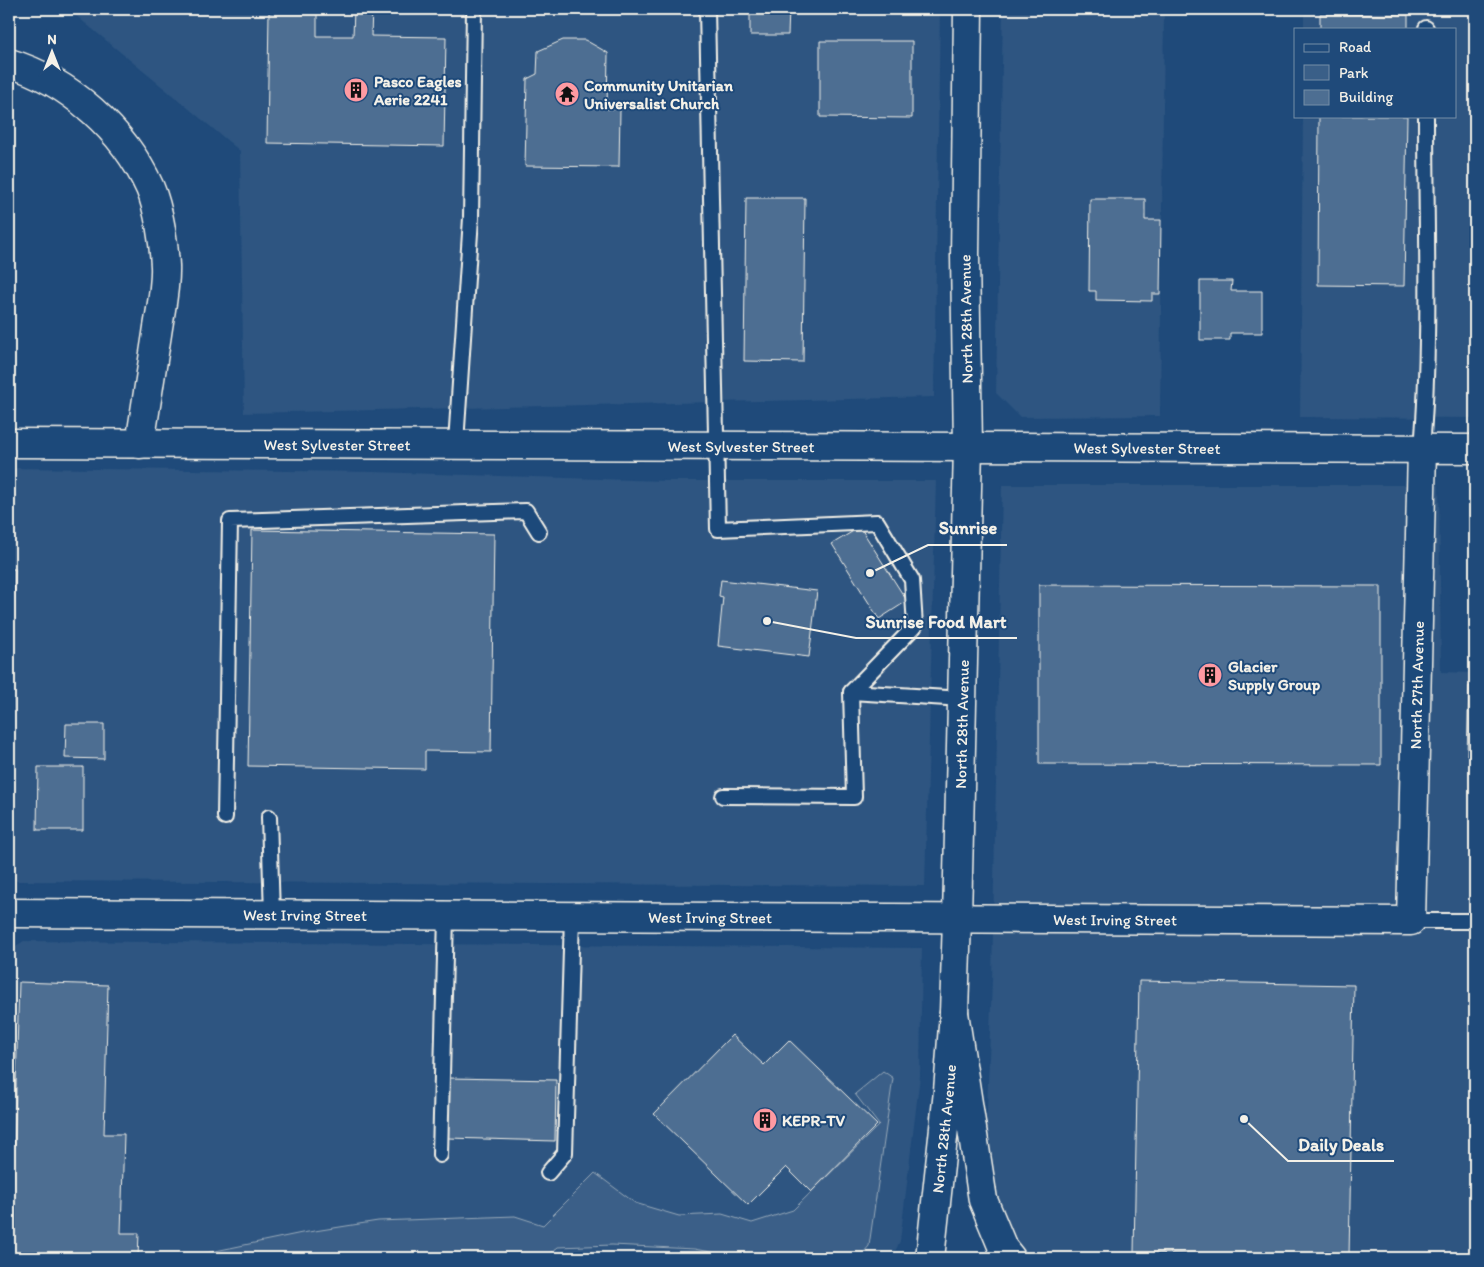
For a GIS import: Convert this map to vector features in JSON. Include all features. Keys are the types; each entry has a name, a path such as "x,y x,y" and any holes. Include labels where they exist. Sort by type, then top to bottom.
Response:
{"main road":[{"name":"North 28th Avenue","path":"930,1258 954,1013 957,918 968,446 965,256 968,9"},
{"path":"9,63 30,70 63,89 98,115 126,147 151,189 161,233 165,267 140,444"},
{"name":"West Sylvester Street","path":"9,443 716,444 1475,449"},
{"name":"North 27th Avenue","path":"1411,922 1422,449"},
{"name":"West Irving Street","path":"9,913 1411,922"},
{"path":"954,1013 983,1200 1003,1248 1011,1258"}],"lane":[{"path":"456,443 471,218 474,9"},
{"path":"707,9 718,529 877,522 912,580 914,626 851,692 854,797 723,796"},
{"path":"1422,449 1426,374 1426,118"},
{"path":"225,816 230,521 526,511 539,532"},
{"path":"851,692 963,699"},
{"path":"269,817 272,915"},
{"path":"440,1155 446,916"},
{"path":"548,1173 565,1153 572,916"},
{"path":"1411,922 1475,921"}],"shaded area":[{"path":"68,9 940,9 934,397 244,413 240,151"},
{"path":"1003,9 1164,9 1160,416 1020,417 996,393"},
{"path":"1304,9 1475,9 1475,418 1300,417 1303,118 1456,118 1456,28 1304,28"},
{"path":"9,468 374,472 665,481 936,481 925,886 16,881 9,876"},
{"path":"1002,485 1439,485 1441,672 1475,673 1475,1258 1019,1258 993,1205 986,1134 992,980"},
{"path":"24,941 922,948 920,1076 900,1241 892,1258 702,1258 576,1253 494,1258 9,1258 9,950"}],"green space":[{"path":"883,1071 893,1078 869,1246 859,1258 745,1258 694,1249 612,1245 558,1247 545,1258 182,1258 302,1233 378,1221 515,1216 543,1225 595,1173 635,1203 679,1216 722,1214 752,1223 793,1210 879,1125 855,1094"}],"building":[{"name":"Pasco Eagles Aerie 2241","path":"354,9 372,9 371,36 446,37 444,146 267,143 269,12 317,12 317,36 353,36"},
{"path":"750,9 789,9 788,35 750,35"},
{"path":"1320,14 1408,15 1408,28 1320,28"},
{"name":"Community Unitarian Universalist Church","path":"563,40 585,40 608,53 607,109 620,109 619,167 525,166 527,79 537,74 538,51"},
{"path":"820,41 912,41 912,118 820,117"},
{"path":"1319,118 1407,118 1404,286 1318,285"},
{"path":"746,198 805,198 803,362 744,361"},
{"path":"1090,199 1145,199 1145,220 1161,220 1160,294 1152,294 1152,301 1096,300 1096,291 1089,291"},
{"path":"1200,281 1232,281 1231,291 1262,291 1262,333 1230,333 1230,340 1200,340"},
{"path":"860,527 907,601 879,619 832,544"},
{"path":"252,530 494,534 491,752 425,751 425,769 248,766"},
{"path":"9,569 15,569 10,827 9,827"},
{"path":"721,580 817,591 809,657 718,646 723,597 719,596"},
{"name":"Glacier Supply Group","path":"1039,585 1381,586 1381,765 1039,764"},
{"path":"1469,686 1475,686 1475,755 1467,755"},
{"path":"66,724 104,724 104,759 65,758"},
{"path":"38,767 83,767 83,830 37,830"},
{"path":"1139,981 1354,985 1349,1257 1134,1253"},
{"path":"19,982 108,985 104,1134 124,1134 121,1233 139,1233 138,1258 11,1258"},
{"name":"KEPR-TV","path":"732,1035 764,1065 789,1040 877,1125 811,1192 786,1167 748,1205 654,1114"},
{"path":"449,1078 556,1080 555,1141 448,1138"}],"place":[{"name":"Pasco Eagles Aerie 2241","path":"356,90"},
{"name":"Community Unitarian Universalist Church","path":"567,94"},
{"name":"Sunrise","path":"870,573"},
{"name":"Sunrise Food Mart","path":"767,621"},
{"name":"Glacier Supply Group","path":"1210,675"},
{"name":"Daily Deals","path":"1244,1119"},
{"name":"KEPR-TV","path":"765,1120"}]}
